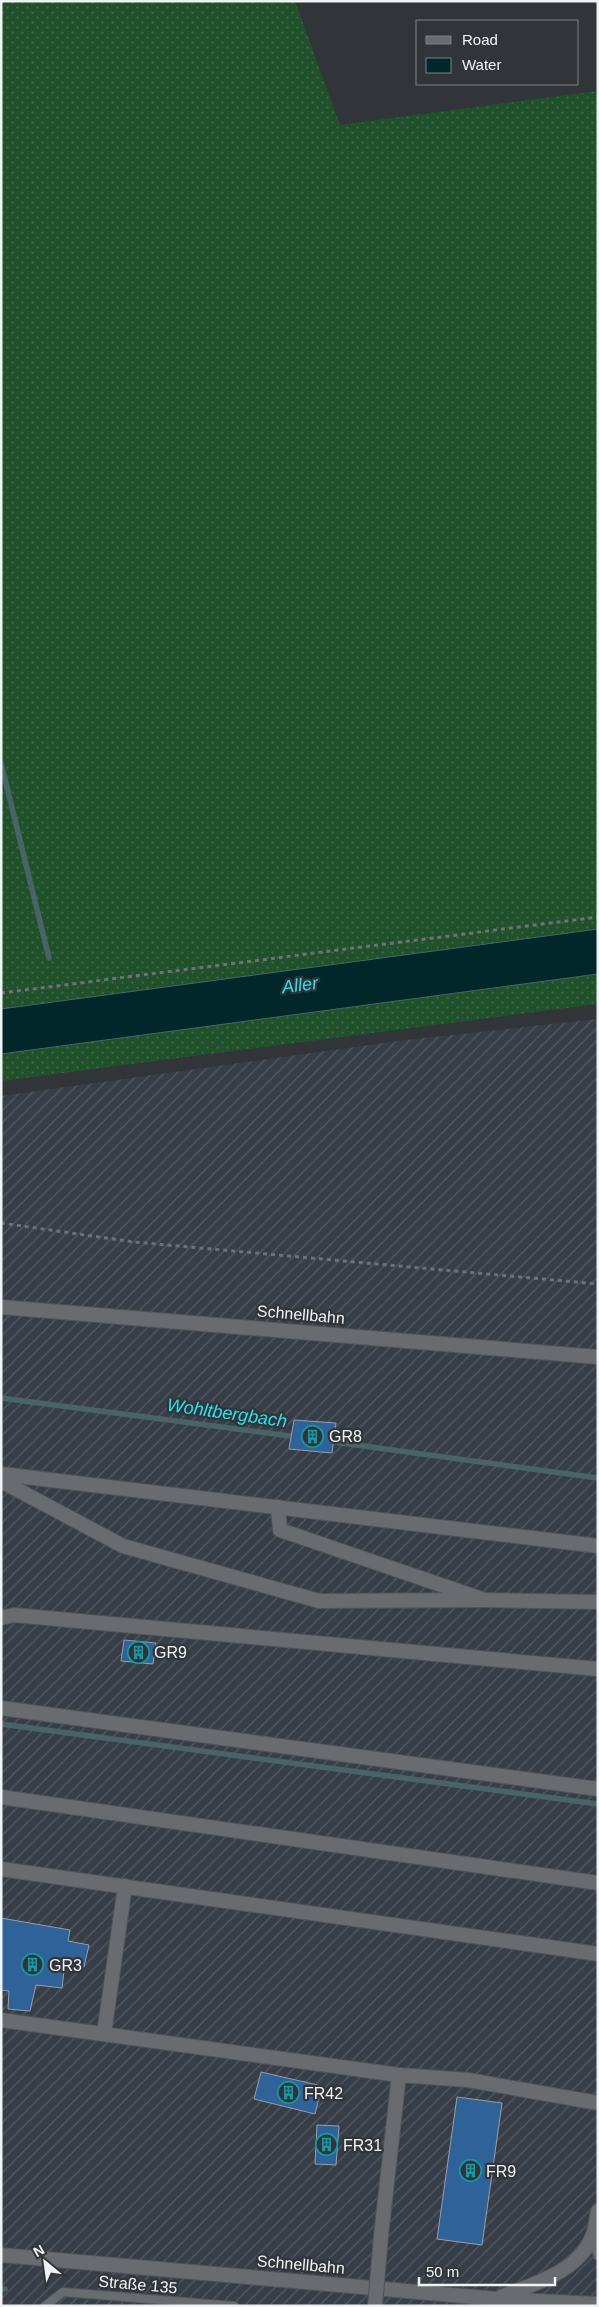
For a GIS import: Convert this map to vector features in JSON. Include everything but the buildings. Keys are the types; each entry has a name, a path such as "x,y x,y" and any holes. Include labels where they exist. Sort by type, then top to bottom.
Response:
{"street":[{"name":"Schnellbahn","path":"1,1307 598,1357"},
{"path":"1,1474 598,1546"},
{"path":"1,1481 123,1546 318,1601 485,1600 598,1602"},
{"path":"278,1507 280,1530 485,1600"},
{"path":"1,1618 14,1615 598,1668"},
{"path":"1,1708 598,1790"},
{"path":"1,1797 598,1883"},
{"path":"1,1869 598,1954"},
{"path":"104,2034 125,1886"},
{"path":"1,2020 399,2075 468,2080 598,2103"},
{"path":"375,2306 399,2075"},
{"path":"497,2299 551,2277 580,2258 593,2237 598,2211"},
{"name":"Schnellbahn","path":"1,2255 497,2299 598,2304"}],"lane":[{"path":"593,2237 598,2256"},
{"name":"Straße 135","path":"45,2306 64,2292 234,2306"}],"path":[{"path":"1,994 598,917"},
{"path":"1,1223 134,1242 598,1284"}],"shaded area":[{"path":"598,1019 598,2306 1,2306 1,1096 406,1040"}],"green space":[{"path":"1,1 295,1 340,125 598,91 598,1004 1,1081"}],"water":[{"name":"Aller","path":"598,929 598,974 1,1054 1,1009"}],"waterway":[{"path":"1,763 49,958"},
{"name":"Wohltbergbach","path":"1,1398 298,1437"},
{"name":"Wohltbergbach","path":"327,1441 598,1478"},
{"path":"1,1724 598,1804"}],"place":[{"name":"GR8","path":"313,1436"},
{"name":"GR9","path":"138,1652"},
{"name":"GR3","path":"33,1965"},
{"name":"FR42","path":"288,2093"},
{"name":"FR31","path":"327,2145"},
{"name":"FR9","path":"470,2171"}]}
